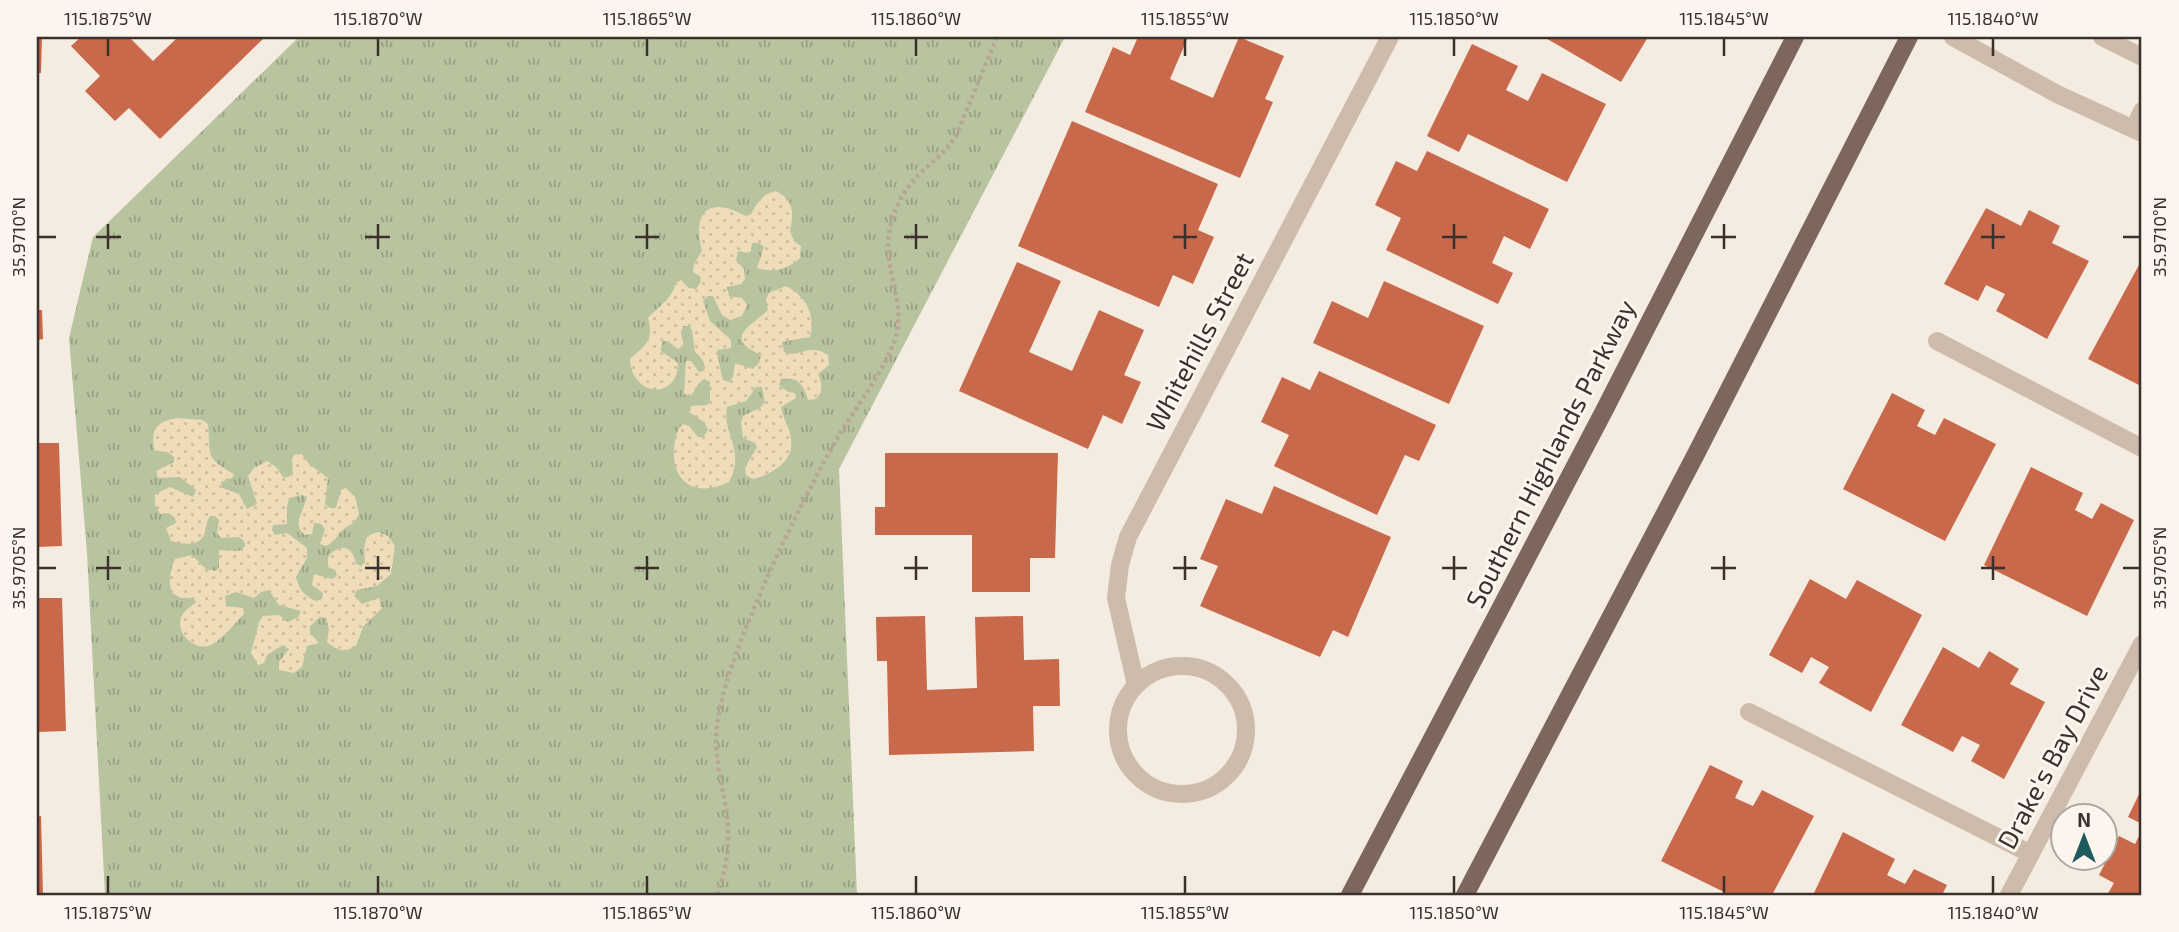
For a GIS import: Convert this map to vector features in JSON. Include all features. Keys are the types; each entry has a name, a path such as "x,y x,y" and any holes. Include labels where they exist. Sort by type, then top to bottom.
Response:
{"main road":[{"name":"Southern Highlands Parkway","path":"1350,895 1795,37"},
{"path":"1465,895 1690,466 1909,37"}],"street":[{"name":"Whitehills Street","path":"1136,685 1116,598 1120,565 1128,537 1390,37"},
{"path":"1953,37 2057,94 2138,131 2142,111"},
{"path":"2102,37 2142,57"},
{"path":"1937,341 2142,448"},
{"name":"Drake's Bay Drive","path":"2009,895 2142,644"},
{"path":"1173,666 1194,667 1214,674 1230,687 1242,705 1246,726 1244,747 1235,766 1220,781 1201,790 1181,794 1160,790 1142,779 1128,763 1119,744 1118,723 1124,702 1136,685 1153,673 1173,666"},
{"path":"1749,712 2031,854"}],"path":[{"path":"717,895 727,863 728,828 715,749 718,718 738,647 775,559 816,477 884,365 896,339 899,312 895,284 887,262 889,230 899,202 911,184 948,149 956,136 998,37"}],"green space":[{"path":"299,37 1065,37 839,469 857,895 105,895 87,553 69,338 93,237"}],"sand":[{"path":"776,191 786,199 791,208 790,231 794,241 801,246 800,258 780,269 757,268 764,247 759,243 752,243 751,251 738,251 736,260 744,269 745,279 741,284 727,287 729,296 742,298 747,305 742,316 730,320 722,315 713,296 708,296 703,301 710,321 731,340 731,348 717,350 723,380 729,382 733,377 735,363 753,369 759,363 761,355 743,343 743,333 768,310 766,300 769,293 786,286 799,295 808,307 812,329 810,337 782,342 784,352 794,354 809,350 821,351 828,355 829,365 818,374 821,387 816,399 808,400 802,386 796,381 781,379 779,385 788,392 795,393 796,398 781,407 791,447 780,466 753,479 746,475 745,467 757,447 755,443 743,438 741,422 743,416 760,408 765,402 762,387 756,387 746,401 727,407 726,417 735,451 734,470 729,482 698,488 683,480 678,472 674,449 677,432 683,424 689,426 698,437 703,437 708,430 704,422 689,412 691,406 707,405 710,401 710,382 704,379 691,396 684,394 686,361 691,361 699,372 704,371 702,360 695,352 692,330 689,326 683,326 681,334 684,346 678,349 668,341 662,341 661,351 678,363 676,375 671,383 663,388 655,390 638,381 630,359 649,338 648,318 668,298 676,283 681,280 689,288 696,289 700,283 701,277 693,272 694,264 702,251 699,226 706,211 722,207 746,216 751,214 764,196"},
{"path":"177,418 202,420 208,424 213,459 234,474 232,478 221,482 222,488 239,494 247,509 257,504 248,476 254,468 267,461 276,467 284,478 293,475 294,455 302,454 309,464 328,478 325,504 336,508 341,490 346,488 355,497 359,514 357,518 326,546 320,544 325,529 321,524 314,523 312,534 305,535 300,530 298,522 307,497 302,495 289,498 287,524 273,525 275,535 287,533 307,548 307,558 296,577 308,597 316,601 322,599 323,593 312,585 314,574 332,579 337,576 335,570 328,567 328,557 333,552 341,548 349,550 356,564 361,566 365,562 367,536 378,532 388,536 395,546 391,574 377,586 357,590 354,596 362,604 379,598 382,608 363,627 356,646 341,650 327,642 329,629 326,618 320,617 310,626 310,633 319,643 307,646 302,667 294,673 279,670 279,662 289,649 283,645 267,655 264,663 258,665 251,653 263,616 279,615 288,622 298,617 301,611 279,605 269,590 254,598 236,592 225,596 226,606 243,608 244,614 215,643 199,646 184,635 181,618 196,602 193,598 181,598 172,593 170,576 175,559 192,555 206,569 216,571 219,567 219,550 239,551 245,546 239,537 221,538 217,533 219,520 215,516 210,516 200,541 191,544 171,541 166,528 176,523 175,518 169,513 160,514 155,505 155,494 170,487 193,497 196,490 180,477 158,478 156,471 174,462 174,457 168,452 155,451 153,437 160,424"}],"building":[{"path":"37,37 42,37 41,73 37,73"},
{"path":"81,37 129,37 153,61 178,37 265,37 160,139 129,108 115,121 85,91 100,76 71,46"},
{"path":"1138,37 1188,37 1170,79 1213,98 1239,37 1284,56 1265,99 1273,102 1240,178 1085,112 1113,47 1130,55"},
{"path":"1544,37 1648,37 1621,82"},
{"path":"1472,44 1518,66 1506,90 1528,101 1542,73 1606,104 1567,182 1468,134 1459,152 1427,136"},
{"path":"1072,121 1218,184 1198,230 1214,237 1193,284 1173,275 1159,307 1018,246"},
{"path":"1427,151 1549,209 1530,249 1504,236 1492,263 1513,273 1498,304 1386,250 1401,218 1375,205 1396,161 1417,171"},
{"path":"1986,208 2021,226 2029,210 2060,226 2052,243 2089,261 2047,339 1996,311 2005,294 1986,285 1978,301 1944,284"},
{"path":"1017,262 1061,281 1029,352 1072,371 1099,310 1144,330 1124,375 1141,382 1122,424 1103,415 1088,449 959,391"},
{"path":"2140,263 2142,380 2139,385 2088,359"},
{"path":"1384,281 1484,326 1449,404 1313,343 1332,301 1368,318"},
{"path":"37,310 42,310 43,339 37,340"},
{"path":"1319,371 1436,425 1419,461 1405,455 1377,515 1274,466 1289,435 1261,422 1282,377 1310,390"},
{"path":"1892,393 1925,410 1917,426 1935,435 1944,418 1996,444 1945,541 1843,489"},
{"path":"37,443 59,443 62,546 37,547"},
{"path":"885,453 1058,453 1055,558 1030,558 1030,592 972,592 972,535 875,535 875,507 885,507"},
{"path":"2031,467 2083,493 2075,510 2092,519 2101,503 2134,520 2087,616 1984,565"},
{"path":"1274,486 1391,537 1348,637 1333,630 1320,657 1200,606 1218,566 1200,559 1226,499 1262,514"},
{"path":"1810,579 1846,599 1857,580 1922,615 1871,712 1819,683 1829,667 1811,657 1802,673 1769,655"},
{"path":"37,598 62,598 66,731 37,732"},
{"path":"925,616 927,690 977,688 975,617 1023,616 1024,660 1059,659 1060,706 1033,706 1034,751 889,755 887,661 877,661 876,617"},
{"path":"1943,647 1979,668 1989,651 2019,669 2010,684 2045,702 2004,779 1971,761 1980,745 1962,736 1953,752 1901,725"},
{"path":"1710,765 1743,781 1735,798 1753,806 1762,790 1814,816 1772,895 1730,895 1661,861"},
{"path":"2142,788 2142,824 2128,817"},
{"path":"41,816 43,895 37,895 37,817"},
{"path":"2142,830 2142,895 2107,895 2114,883 2099,875 2101,872 2120,872 2120,836 2135,844"},
{"path":"1843,832 1895,859 1887,875 1905,884 1914,869 1947,885 1942,895 1813,895"}]}
